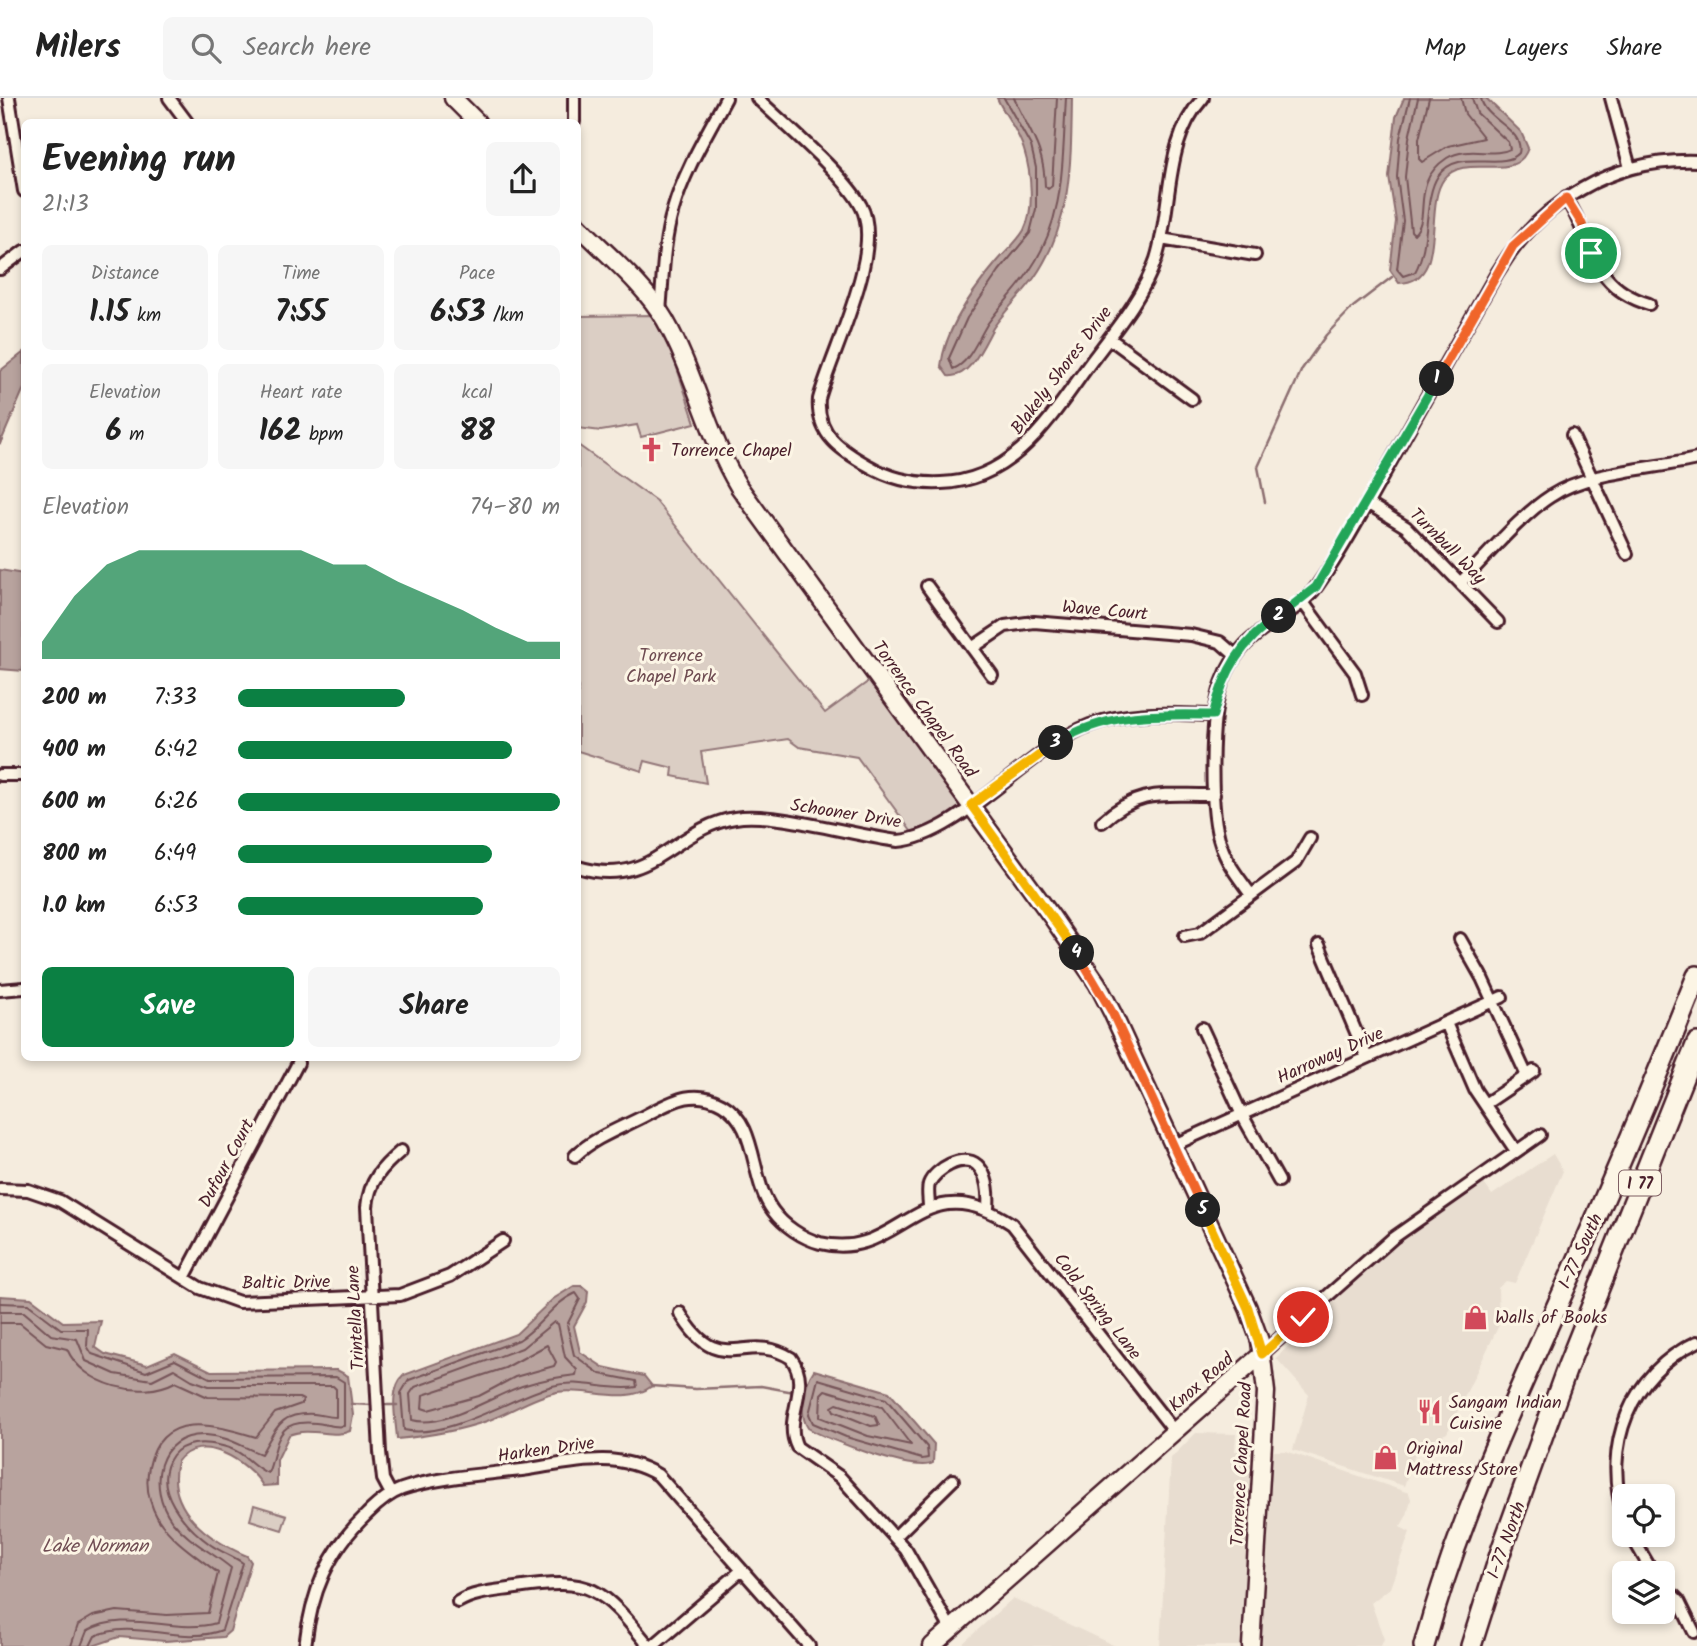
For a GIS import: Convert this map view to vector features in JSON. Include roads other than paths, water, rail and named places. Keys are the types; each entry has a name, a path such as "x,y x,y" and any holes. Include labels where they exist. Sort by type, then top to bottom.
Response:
{"highway":[{"name":"I-77 South","path":"1424,1646 1449,1565 1535,1349 1587,1238 1697,976"},
{"name":"I-77 North","path":"1471,1646 1567,1368 1697,1043"},
{"name":"I 77","path":"1437,1646 1473,1537 1546,1353 1587,1238"},
{"name":"I 77","path":"1458,1646 1508,1501 1567,1368"},
{"path":"1477,1646 1479,1620"}],"street":[{"path":"9,98 21,171"},
{"path":"169,98 185,119"},
{"path":"453,98 474,119"},
{"path":"574,98 574,119"},
{"path":"660,312 667,233 673,210 687,173 726,98"},
{"name":"Blakely Shores Drive","path":"757,98 846,187 862,207 867,222 867,255 819,399 820,420 826,433 847,453 873,468 912,482 955,482 985,474 1031,442 1109,338 1148,278 1161,239 1176,148 1184,127 1203,98"},
{"path":"1611,98 1630,168"},
{"path":"0,117 12,112"},
{"path":"1251,895 1221,845 1214,795 1213,715 1223,680 1235,655 1258,631 1302,601 1316,587 1367,503 1513,246 1566,198 1592,182 1630,168 1665,162 1697,161"},
{"path":"1566,198 1582,224 1603,277 1623,295 1648,304"},
{"name":"Torrence Chapel Road","path":"581,228 660,312 681,352 711,435 739,486 1097,983 1248,1308 1262,1354 1266,1392 1251,1646"},
{"path":"1161,239 1255,255"},
{"path":"0,269 21,253"},
{"path":"1109,338 1192,399"},
{"path":"1572,435 1627,554"},
{"path":"1461,582 1551,495 1592,479 1697,459"},
{"name":"Turnbull Way","path":"1367,503 1406,527 1499,622"},
{"path":"926,586 992,675"},
{"path":"1302,601 1355,673 1362,695"},
{"name":"Wave Court","path":"972,648 1005,626 1034,622 1191,635 1220,642 1235,655"},
{"name":"Schooner Drive","path":"581,868 606,872 638,867 710,827 737,817 772,819 898,841 913,839 923,836 971,805 1053,745 1089,725 1125,716 1213,715"},
{"path":"0,775 21,775"},
{"path":"1102,822 1119,807 1141,796 1214,795"},
{"path":"1185,936 1200,933 1296,862 1310,838"},
{"path":"1460,939 1497,999 1531,1073 1485,1104"},
{"path":"1319,945 1367,1058"},
{"path":"0,990 21,988"},
{"name":"Harroway Drive","path":"1174,1146 1497,999"},
{"path":"1446,1023 1467,1074 1516,1151"},
{"path":"1202,1028 1242,1115 1279,1181"},
{"name":"Dufour Court","path":"184,1278 298,1063"},
{"path":"575,1156 592,1143 666,1104 695,1095 731,1109 739,1119 760,1184 773,1212 789,1227 811,1240 836,1245 865,1242 889,1232 929,1207 946,1203 988,1208 985,1179 977,1165 968,1161 954,1163 938,1173 929,1184 929,1207"},
{"name":"Knox Road","path":"932,1646 1393,1238 1540,1135"},
{"name":"Trintella Lane","path":"391,1494 383,1479 380,1452 368,1199 381,1168 401,1151"},
{"name":"Baltic Drive","path":"0,1189 28,1190 61,1201 215,1296 239,1302 400,1295 437,1283 503,1241"},
{"name":"Cold Spring Lane","path":"988,1208 1012,1224 1174,1432"},
{"path":"680,1313 692,1333 709,1347 728,1351 770,1350 791,1358 800,1375 792,1426 797,1447 840,1477 895,1537 912,1559 951,1629"},
{"path":"1617,1484 1623,1423 1643,1383 1655,1368 1673,1353 1697,1342"},
{"name":"Harken Drive","path":"305,1646 312,1602 326,1566 356,1524 391,1494 430,1483 600,1459 622,1459 639,1463 658,1475 809,1646"},
{"path":"895,1537 953,1480"},
{"path":"458,1602 474,1595 549,1583 586,1586 609,1600 651,1646 742,1570"},
{"path":"1675,1597 1695,1632 1692,1645"}],"water":[{"path":"997,98 1072,98 1067,191 1056,236 1034,278 998,321 970,366 963,372 948,376 941,366 948,339 961,311 978,285 1024,230 1030,212 1030,179 1024,150"},
{"path":"1404,98 1486,98 1521,132 1528,148 1522,159 1513,165 1465,168 1453,171 1444,179 1438,191 1430,257 1424,271 1414,280 1399,283 1390,270 1396,221 1389,177 1396,117"},
{"path":"21,354 21,395 0,444 0,371"},
{"path":"0,570 21,574 21,671 0,669"},
{"path":"574,1286 582,1286 588,1291 587,1302 574,1326 580,1352 603,1367 644,1376 652,1386 631,1395 557,1392 539,1397 476,1425 443,1433 397,1439 394,1397 404,1375 516,1334 553,1299"},
{"name":"Lake Norman","path":"0,1296 31,1298 63,1322 101,1321 95,1347 105,1354 147,1365 175,1353 211,1371 337,1370 348,1376 353,1415 350,1431 289,1435 277,1460 277,1485 263,1486 236,1459 211,1449 198,1449 187,1453 177,1462 175,1479 178,1494 193,1521 218,1541 247,1556 251,1562 230,1631 223,1637 165,1641 119,1637 93,1646 0,1646"},
{"path":"814,1370 889,1392 934,1444 933,1463 923,1465 891,1459 851,1447 808,1428 803,1407 807,1383"}],"waterway":[{"path":"1265,502 1258,467 1302,369 1326,335 1353,307 1392,277"},
{"path":"651,1386 696,1389 761,1386 794,1392"},
{"path":"351,1404 373,1405"},
{"path":"379,1405 397,1405"}],"place":[{"name":"Torrence Chapel","path":"651,450"},
{"name":"Walls of Books","path":"1475,1317"},
{"name":"Sangam Indian Cuisine","path":"1429,1412"},
{"name":"Original Mattress Store","path":"1386,1458"}],"park label":[{"name":"Torrence Chapel Park","path":"671,665"}]}
